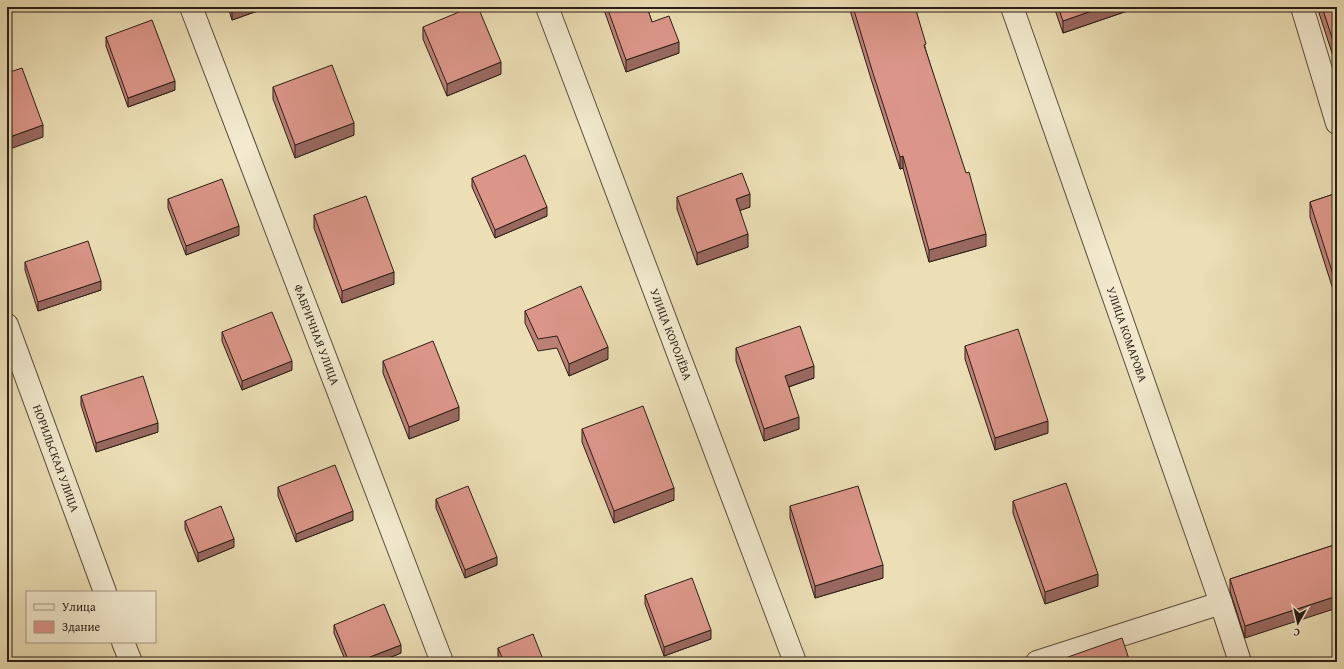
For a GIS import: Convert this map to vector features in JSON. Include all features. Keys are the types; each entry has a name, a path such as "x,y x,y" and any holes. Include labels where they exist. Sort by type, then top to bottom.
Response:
{"street":[{"name":"ФАБРИЧНАЯ УЛИЦА","path":"191,7 442,662"},
{"name":"УЛИЦА КОРОЛЁВА","path":"547,7 796,662"},
{"name":"УЛИЦА КОМАРОВА","path":"1012,7 1221,603 1240,662"},
{"path":"1302,7 1333,98 1337,123"},
{"name":"НОРИЛЬСКАЯ УЛИЦА","path":"7,325 105,591"},
{"path":"1037,662 1221,603"},
{"path":"123,643 131,662"}],"building":[{"path":"471,7 478,7 501,62 447,84 423,27"},
{"path":"607,7 647,7 652,22 669,16 679,42 626,60"},
{"path":"853,7 915,7 926,44 924,45 966,173 969,172 986,234 929,250 903,156 900,157"},
{"path":"1058,7 1103,7 1063,21"},
{"path":"1322,7 1337,7 1337,46 1335,47"},
{"path":"152,20 175,81 128,98 106,37"},
{"path":"332,65 354,123 295,145 273,87"},
{"path":"22,68 43,125 7,138 7,73"},
{"path":"525,155 547,207 495,230 472,178"},
{"path":"742,173 750,194 736,199 748,234 697,253 677,197"},
{"path":"222,179 239,226 186,246 168,199"},
{"path":"1337,193 1337,287 1310,202"},
{"path":"366,196 394,272 342,291 314,215"},
{"path":"88,241 101,281 38,302 25,262"},
{"path":"581,286 608,347 569,364 557,336 538,339 525,311"},
{"path":"272,312 292,361 242,381 222,332"},
{"path":"800,326 814,366 785,376 799,417 764,429 736,348"},
{"path":"1018,329 1048,421 995,438 965,346"},
{"path":"433,341 459,407 409,427 383,361"},
{"path":"143,376 158,423 96,443 81,396"},
{"path":"643,406 674,488 614,511 582,429"},
{"path":"335,465 353,511 296,534 278,487"},
{"path":"1066,483 1098,574 1045,592 1013,501"},
{"path":"468,486 497,557 465,570 436,499"},
{"path":"858,486 883,565 815,586 790,506"},
{"path":"221,506 234,539 198,553 185,521"},
{"path":"1337,544 1337,596 1245,626 1230,579"},
{"path":"692,578 711,630 664,647 645,595"},
{"path":"384,604 401,645 357,662 349,662 334,625"},
{"path":"533,634 544,662 504,662 498,648"},
{"path":"1122,638 1130,662 1070,662 1068,657"}]}
